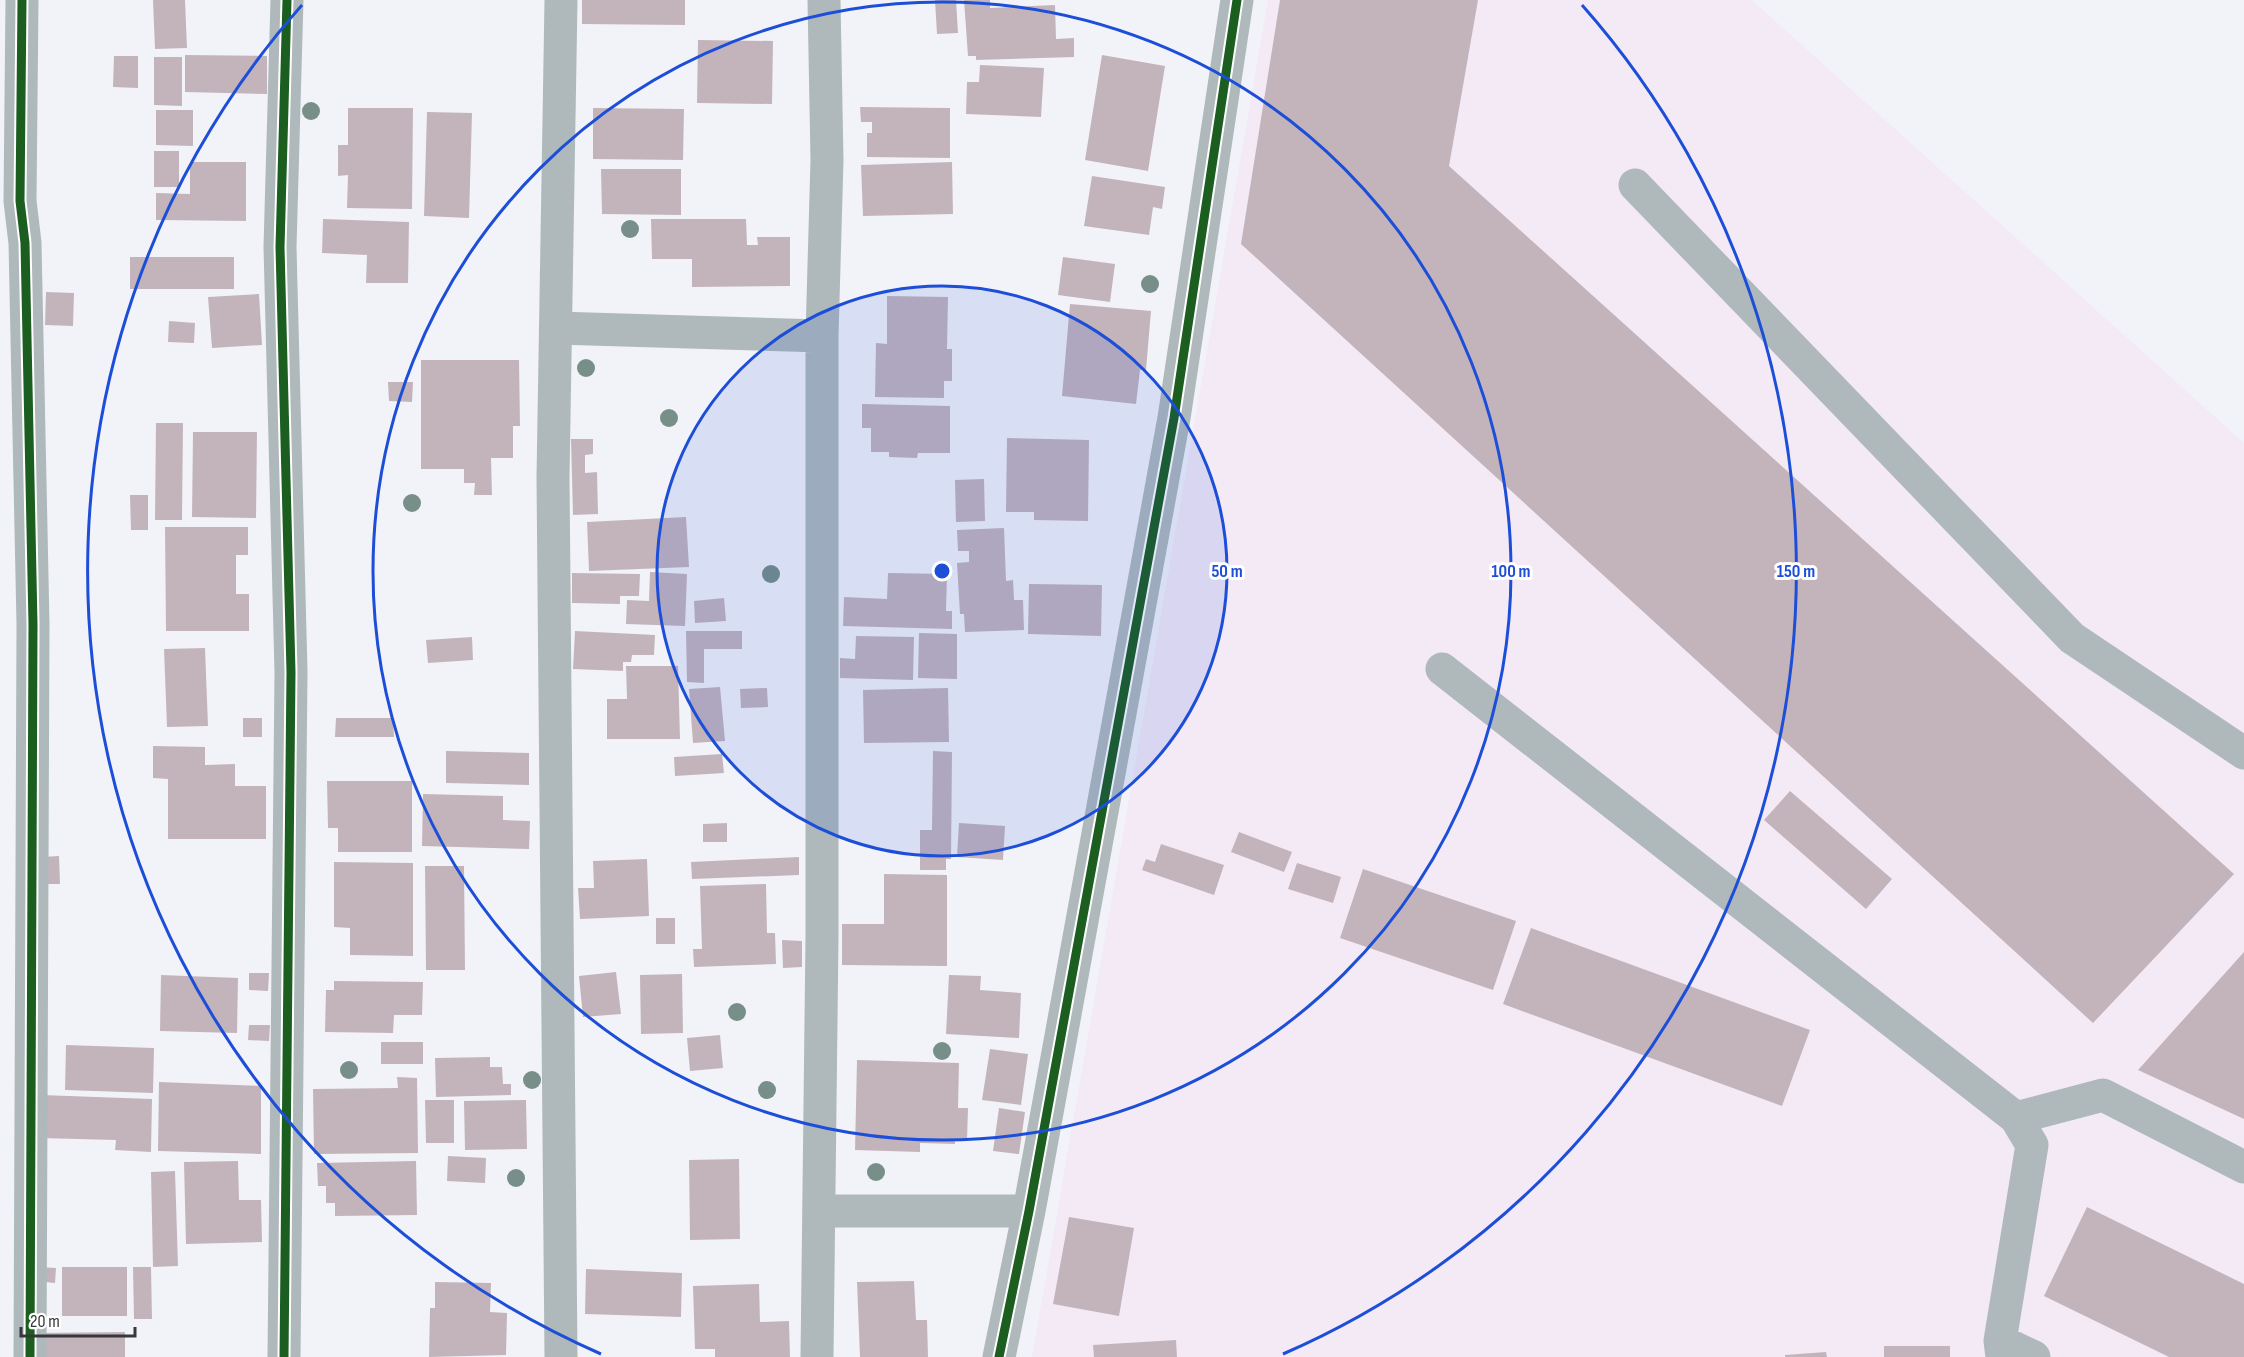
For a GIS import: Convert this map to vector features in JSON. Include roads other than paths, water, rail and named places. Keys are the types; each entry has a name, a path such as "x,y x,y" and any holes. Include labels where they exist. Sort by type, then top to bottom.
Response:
{"street":[{"path":"22,0 20,201 25,243 13,395 33,624 30,1357"},
{"path":"284,1357 291,672 280,247 288,0"},
{"path":"561,0 553,489 561,1357"},
{"path":"817,1357 822,937 822,336 827,160 824,0"},
{"path":"999,1357 1029,1211 1174,418 1237,0"},
{"path":"1635,185 2072,638 2244,753"},
{"path":"556,328 822,336"},
{"path":"1442,669 2016,1118 2032,1145 2001,1349 2034,1357"},
{"path":"2016,1118 2103,1095 2244,1167"},
{"path":"819,1212 1029,1211"}]}
